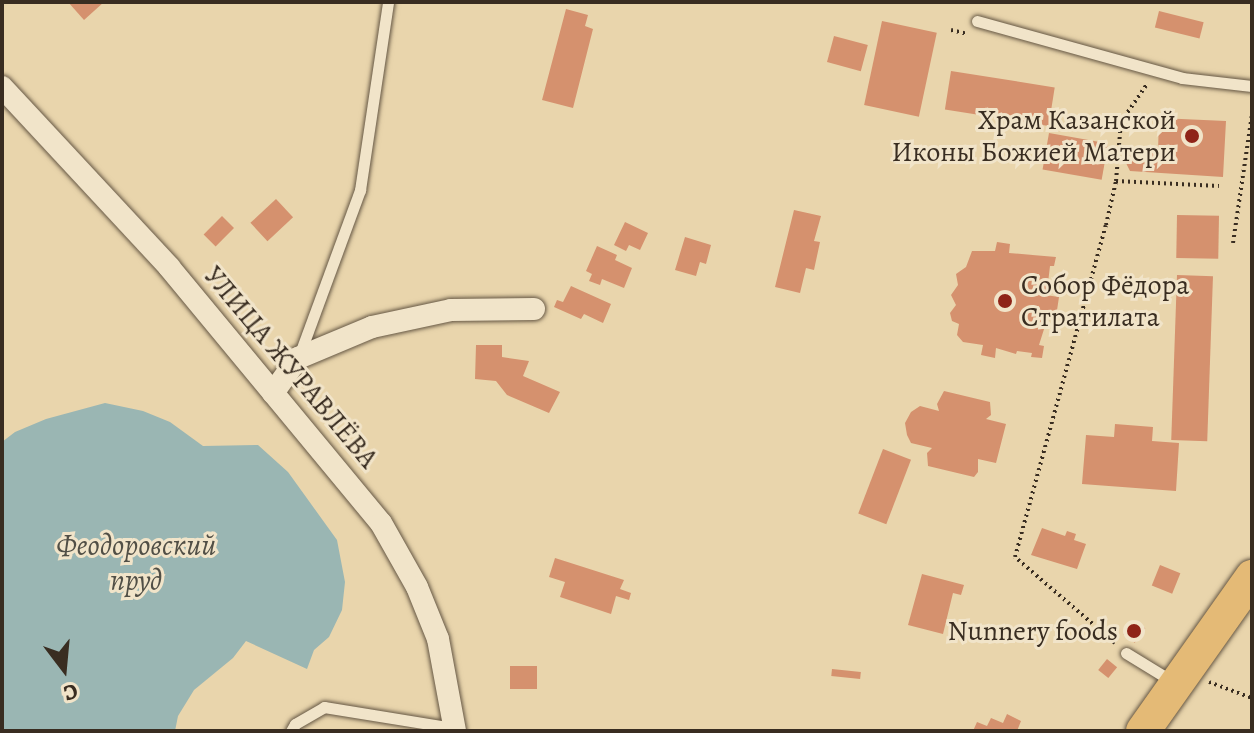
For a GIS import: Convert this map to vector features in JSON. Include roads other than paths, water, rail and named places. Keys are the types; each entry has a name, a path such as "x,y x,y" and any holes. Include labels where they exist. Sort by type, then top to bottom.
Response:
{"main road":[{"path":"1143,731 1252,577"}],"street":[{"name":"УЛИЦА ЖУРАВЛЁВА","path":"2,87 169,267 381,523 417,587 438,639 455,730"},
{"path":"273,393 298,358 372,327 451,310 534,309"}],"lane":[{"path":"298,358 360,190 388,2"},
{"path":"977,21 1182,78 1252,86"},
{"path":"1126,653 1180,678"},
{"path":"291,731 295,724 324,707 455,730"}],"water":[{"name":"Феодоровский пруд","path":"105,403 143,411 170,422 203,446 258,445 288,472 337,540 345,582 342,610 329,637 314,650 307,669 246,641 233,658 194,690 178,716 175,731 2,731 2,442 15,432 46,419"}],"place":[{"name":"Храм Казанской Иконы Божией Матери","path":"1192,136"},
{"name":"Собор Фёдора Стратилата","path":"1005,301"},
{"name":"Nunnery foods","path":"1134,631"}]}
